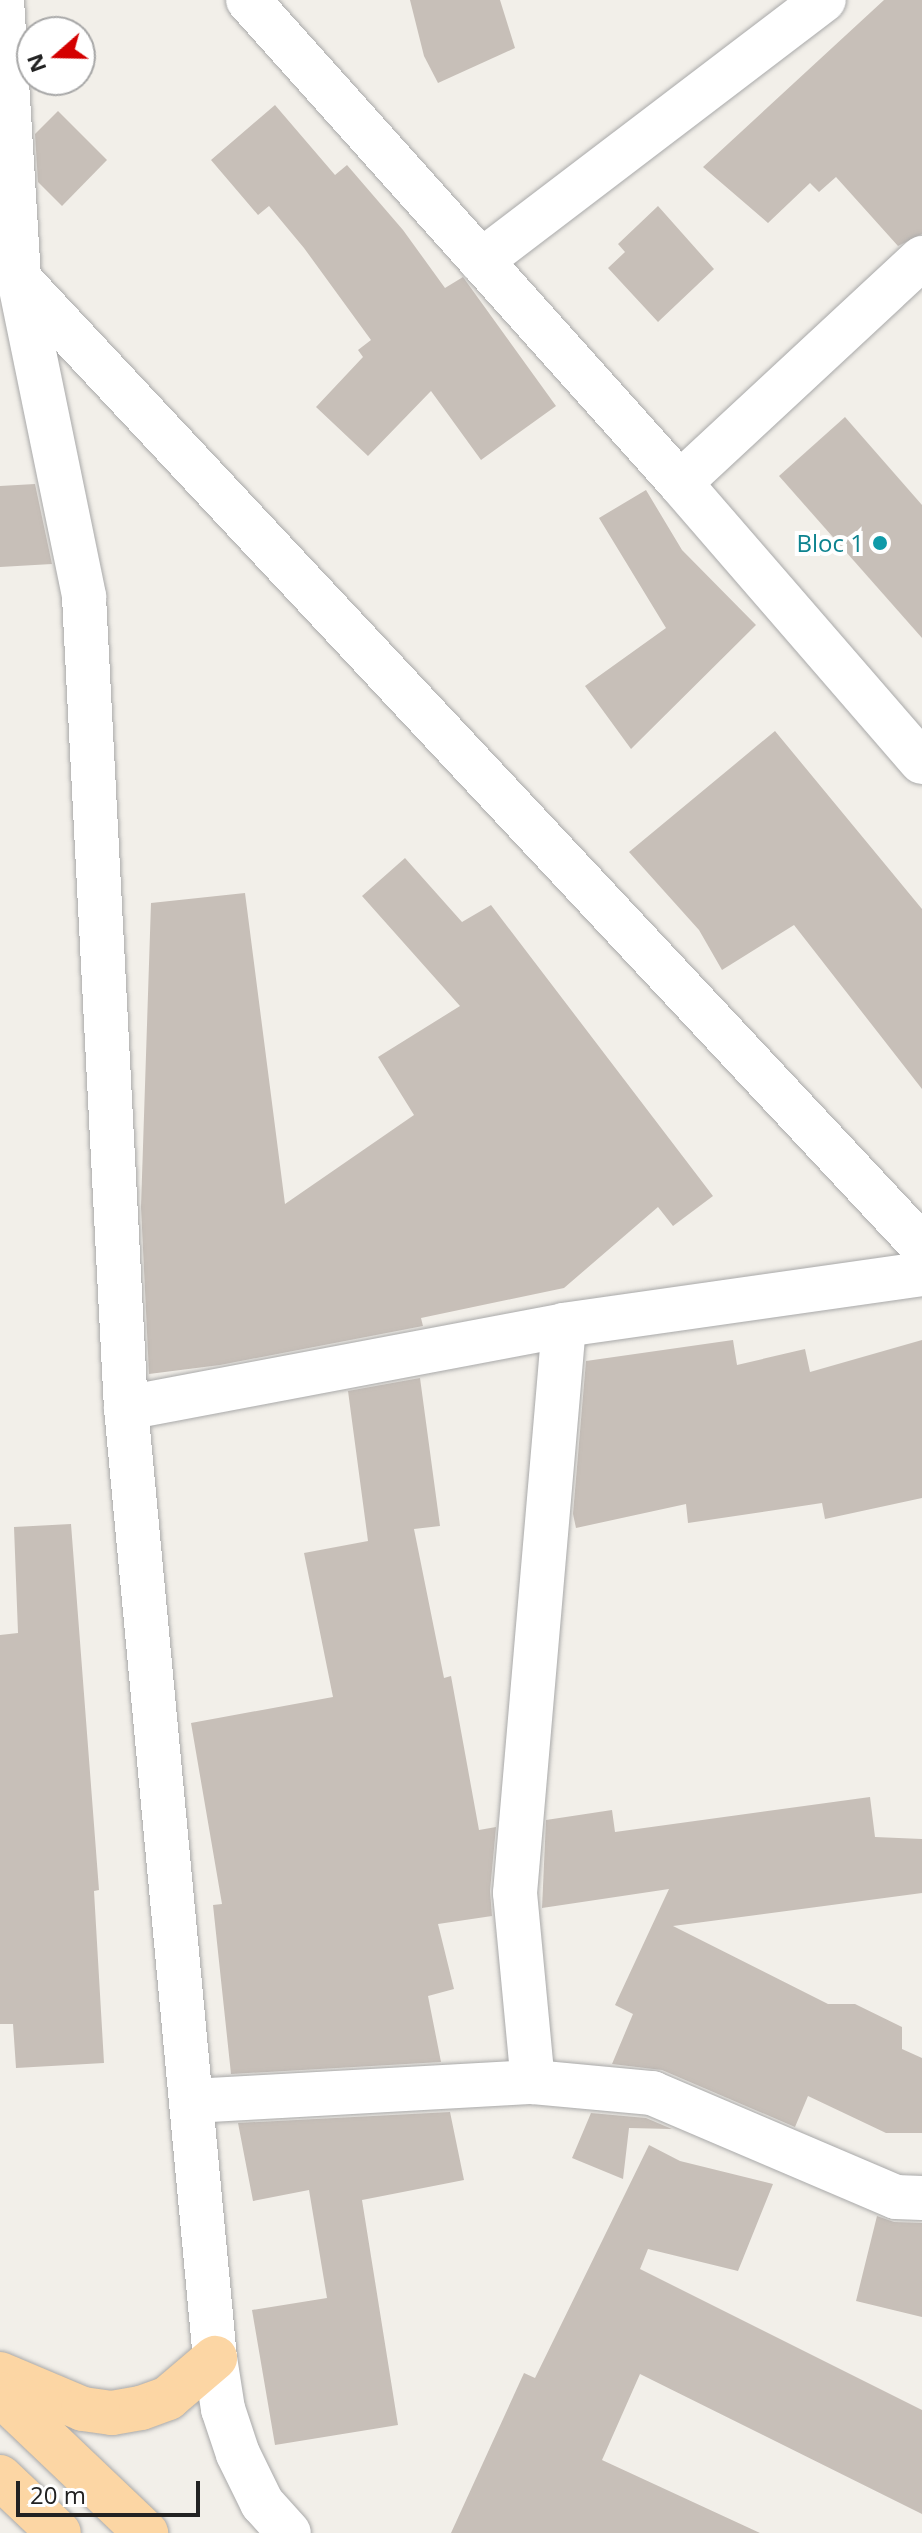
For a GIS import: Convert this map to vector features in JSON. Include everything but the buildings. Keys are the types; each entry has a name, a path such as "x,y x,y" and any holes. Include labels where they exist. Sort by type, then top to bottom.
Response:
{"main road":[{"path":"0,2374 83,2409 112,2413 141,2408 168,2398 215,2358"},
{"path":"0,2394 146,2533"},
{"path":"0,2477 59,2533"}],"street":[{"path":"2,0 19,279 84,597 126,1408 215,2358 223,2409 238,2454 262,2503 289,2533"},
{"path":"248,0 680,483 922,762"},
{"path":"481,261 824,0"},
{"path":"680,483 922,258"},
{"path":"19,279 922,1246"},
{"path":"126,1408 564,1325 922,1274"},
{"path":"533,2082 515,1893 564,1325"},
{"path":"192,2101 533,2082 652,2093 896,2197 922,2198"}],"place":[{"name":"Bloc 1","path":"880,543"}]}
